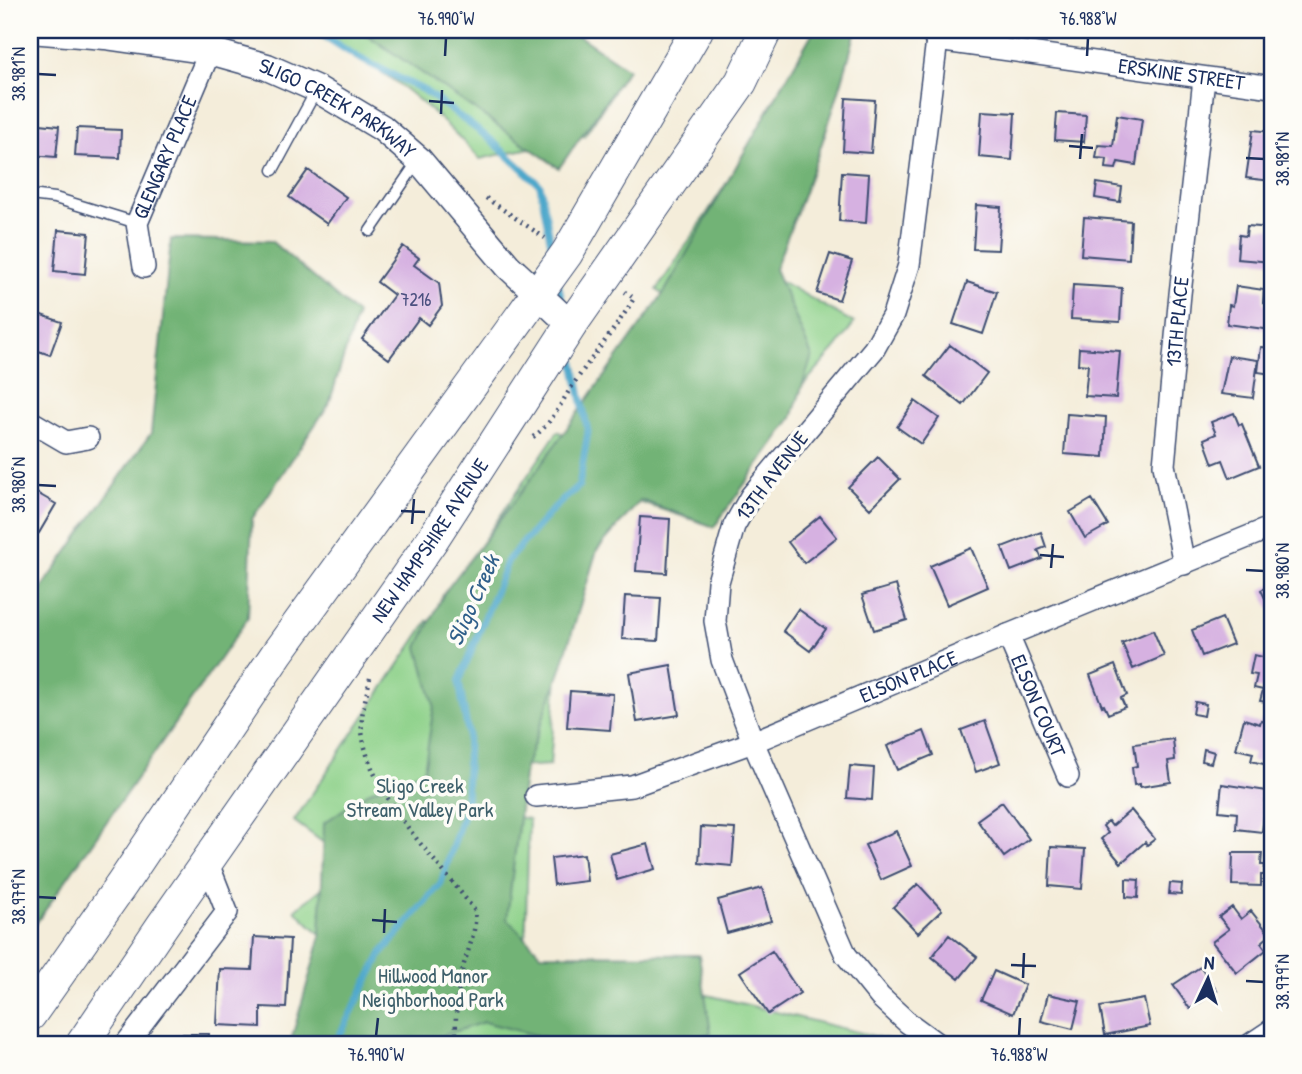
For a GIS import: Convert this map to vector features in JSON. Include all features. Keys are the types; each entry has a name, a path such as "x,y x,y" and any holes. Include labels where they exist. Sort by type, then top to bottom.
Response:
{"main road":[{"path":"30,1015 278,652 567,253 697,30"},
{"name":"NEW HAMPSHIRE AVENUE","path":"82,1044 432,540 563,337 741,82 766,30"}],"street":[{"name":"SLIGO CREEK PARKWAY","path":"30,30 104,36 210,51 267,67 317,89 382,128 419,160 508,266 538,295 563,337"},
{"name":"ERSKINE STREET","path":"932,35 1204,79 1272,87"},
{"name":"13TH AVENUE","path":"932,35 909,265 893,314 874,349 751,496 734,526 718,582 715,621 722,660 753,743 846,955 880,997 907,1022 937,1044"},
{"name":"GLENGARY PLACE","path":"144,267 137,223 210,51"},
{"name":"13TH PLACE","path":"1184,564 1164,465 1181,280 1204,79"},
{"path":"30,421 66,442 88,438"},
{"name":"ELSON PLACE","path":"536,796 632,786 753,743 1272,527"},
{"name":"ELSON COURT","path":"1008,635 1068,776"},
{"path":"126,1044 227,912 207,861"},
{"path":"1251,1044 1272,1030"}],"lane":[{"path":"274,170 317,89"},
{"path":"370,231 419,160"},
{"path":"30,195 55,198 137,223"}],"path":[{"path":"481,195 537,232"},
{"path":"528,440 546,428 575,381 619,325 634,298 625,293"},
{"path":"372,666 362,729 367,755 392,808 475,911 476,925 462,971 454,1021 457,1044"}],"green space":[{"path":"305,30 512,30 613,92 584,136 480,159 440,118 400,85 356,56"},
{"path":"360,30 570,30 628,69 559,168"},
{"name":"Sligo Creek Stream Valley Park","path":"814,30 856,30 829,121 775,269 812,356 792,418 714,527 641,500 597,550 561,669 525,768 507,919 541,954 699,955 711,1033 679,1044 570,1044 484,1022 432,1039 435,1044 290,1044 320,939 324,823 370,791 424,771 434,705 418,647 444,593 525,487 665,291"},
{"name":"Sligo Creek Stream Valley Park","path":"737,167 748,262 854,323 837,347 737,459 703,523 608,492 565,577 550,765 518,767 510,816 529,819 525,950 906,1044 364,1044 333,946 295,910 352,864 294,821 428,621 464,645 441,603 558,431 588,450 682,309 657,290"},
{"path":"171,239 271,241 357,314 329,404 252,519 248,618 30,932 30,605 151,433"}],"building":[{"path":"846,98 875,100 871,153 843,151"},
{"path":"982,111 1015,113 1012,160 979,157"},
{"path":"1057,113 1086,115 1084,142 1055,140"},
{"path":"1117,115 1142,119 1136,165 1118,162 1116,169 1106,168 1107,159 1096,158 1098,145 1113,146"},
{"path":"30,123 59,126 56,157 30,155"},
{"path":"77,128 121,130 120,158 75,156"},
{"path":"1253,130 1272,132 1272,181 1246,178"},
{"path":"308,170 346,197 327,224 289,197"},
{"path":"842,172 869,174 866,223 839,221"},
{"path":"1097,183 1122,187 1120,202 1095,198"},
{"path":"976,205 1001,207 998,250 973,249"},
{"path":"1084,217 1131,221 1129,259 1081,255"},
{"path":"1247,226 1272,228 1272,262 1237,259 1239,235 1246,236"},
{"path":"58,230 89,233 85,274 54,271"},
{"path":"403,246 419,258 414,265 439,283 442,306 428,325 419,318 389,359 362,339 394,295 377,282"},
{"path":"830,254 852,261 839,300 817,293"},
{"path":"967,282 997,292 983,334 953,324"},
{"path":"1073,285 1122,288 1120,322 1071,319"},
{"path":"1236,286 1264,290 1263,303 1272,304 1272,330 1227,324 1229,305 1233,306"},
{"path":"30,311 62,322 50,355 30,348"},
{"path":"950,345 987,373 963,405 926,376"},
{"path":"1261,347 1272,348 1272,374 1258,372"},
{"path":"1079,348 1120,351 1116,398 1085,396 1088,365 1078,364"},
{"path":"1229,356 1258,360 1253,398 1221,394"},
{"path":"915,401 939,418 921,444 897,427"},
{"path":"1234,413 1239,425 1242,424 1259,466 1230,478 1223,460 1213,464 1204,439 1216,434 1211,422"},
{"path":"1067,414 1106,417 1104,457 1064,454"},
{"path":"878,457 900,479 870,509 848,487"},
{"path":"30,489 56,504 39,533 30,527"},
{"path":"1092,499 1108,525 1085,538 1070,512"},
{"path":"820,516 837,537 804,563 788,542"},
{"path":"640,517 670,519 667,573 636,571"},
{"path":"1041,532 1046,547 1038,550 1042,559 1011,571 1002,547"},
{"path":"971,548 988,587 947,605 930,566"},
{"path":"1272,584 1272,613 1261,590"},
{"path":"896,585 907,620 874,630 862,595"},
{"path":"625,596 661,598 658,641 622,639"},
{"path":"798,609 826,629 810,651 783,631"},
{"path":"1222,618 1233,644 1202,656 1192,630"},
{"path":"1153,630 1164,656 1133,669 1122,643"},
{"path":"1254,655 1272,659 1272,703 1260,701 1263,690 1254,688 1257,675 1250,674"},
{"path":"671,665 679,715 637,722 629,673"},
{"path":"1115,665 1127,695 1121,698 1125,707 1108,714 1090,675"},
{"path":"570,691 613,694 610,730 567,727"},
{"path":"1195,702 1206,704 1204,716 1193,714"},
{"path":"1244,719 1260,724 1261,720 1272,723 1272,766 1251,761 1253,753 1236,749"},
{"path":"985,721 1000,763 976,772 961,730"},
{"path":"924,731 933,755 897,770 887,746"},
{"path":"1173,739 1175,760 1168,761 1171,782 1140,787 1140,784 1134,785 1132,767 1137,766 1134,744"},
{"path":"1204,749 1214,752 1211,763 1202,761"},
{"path":"850,766 874,768 872,800 847,798"},
{"path":"1222,784 1267,791 1262,832 1236,829 1237,813 1219,811"},
{"path":"1002,802 1029,839 1004,857 977,820"},
{"path":"1131,810 1155,839 1147,845 1145,842 1121,863 1101,839 1108,833 1103,826 1108,821 1112,826"},
{"path":"701,827 735,829 732,866 699,863"},
{"path":"896,831 912,866 881,880 865,845"},
{"path":"648,844 655,869 617,880 610,854"},
{"path":"1051,847 1085,849 1082,889 1049,886"},
{"path":"1233,853 1262,853 1261,865 1265,865 1261,886 1232,885"},
{"path":"584,854 587,881 554,885 551,858"},
{"path":"1126,879 1139,880 1138,898 1126,897"},
{"path":"1170,883 1182,884 1181,895 1169,894"},
{"path":"918,884 942,910 918,933 893,907"},
{"path":"762,888 771,921 727,933 718,900"},
{"path":"1232,907 1241,919 1251,911 1270,935 1261,943 1266,950 1237,973 1212,942 1229,929 1219,917"},
{"path":"949,935 977,957 959,979 932,957"},
{"path":"254,937 290,939 286,1008 261,1007 261,1027 217,1025 220,969 252,970"},
{"path":"772,951 800,993 768,1014 740,972"},
{"path":"1200,967 1217,991 1190,1009 1173,985"},
{"path":"994,971 1025,985 1013,1014 981,1000"},
{"path":"1048,994 1080,1001 1073,1029 1041,1021"},
{"path":"1144,999 1150,1026 1105,1035 1100,1007"},
{"path":"174,1034 209,1034 209,1044 174,1044"}],"waterway":[{"name":"Sligo Creek","path":"315,30 357,57 425,91 490,139 540,185 553,255"},
{"name":"Sligo Creek","path":"558,281 563,307"},
{"name":"Sligo Creek","path":"335,1044 382,953 441,883 466,805 468,733 459,682 508,560 554,508 579,486 588,432 570,343"}],"park label":[{"name":"Hillwood Manor Neighborhood Park","path":"433,988"}]}
